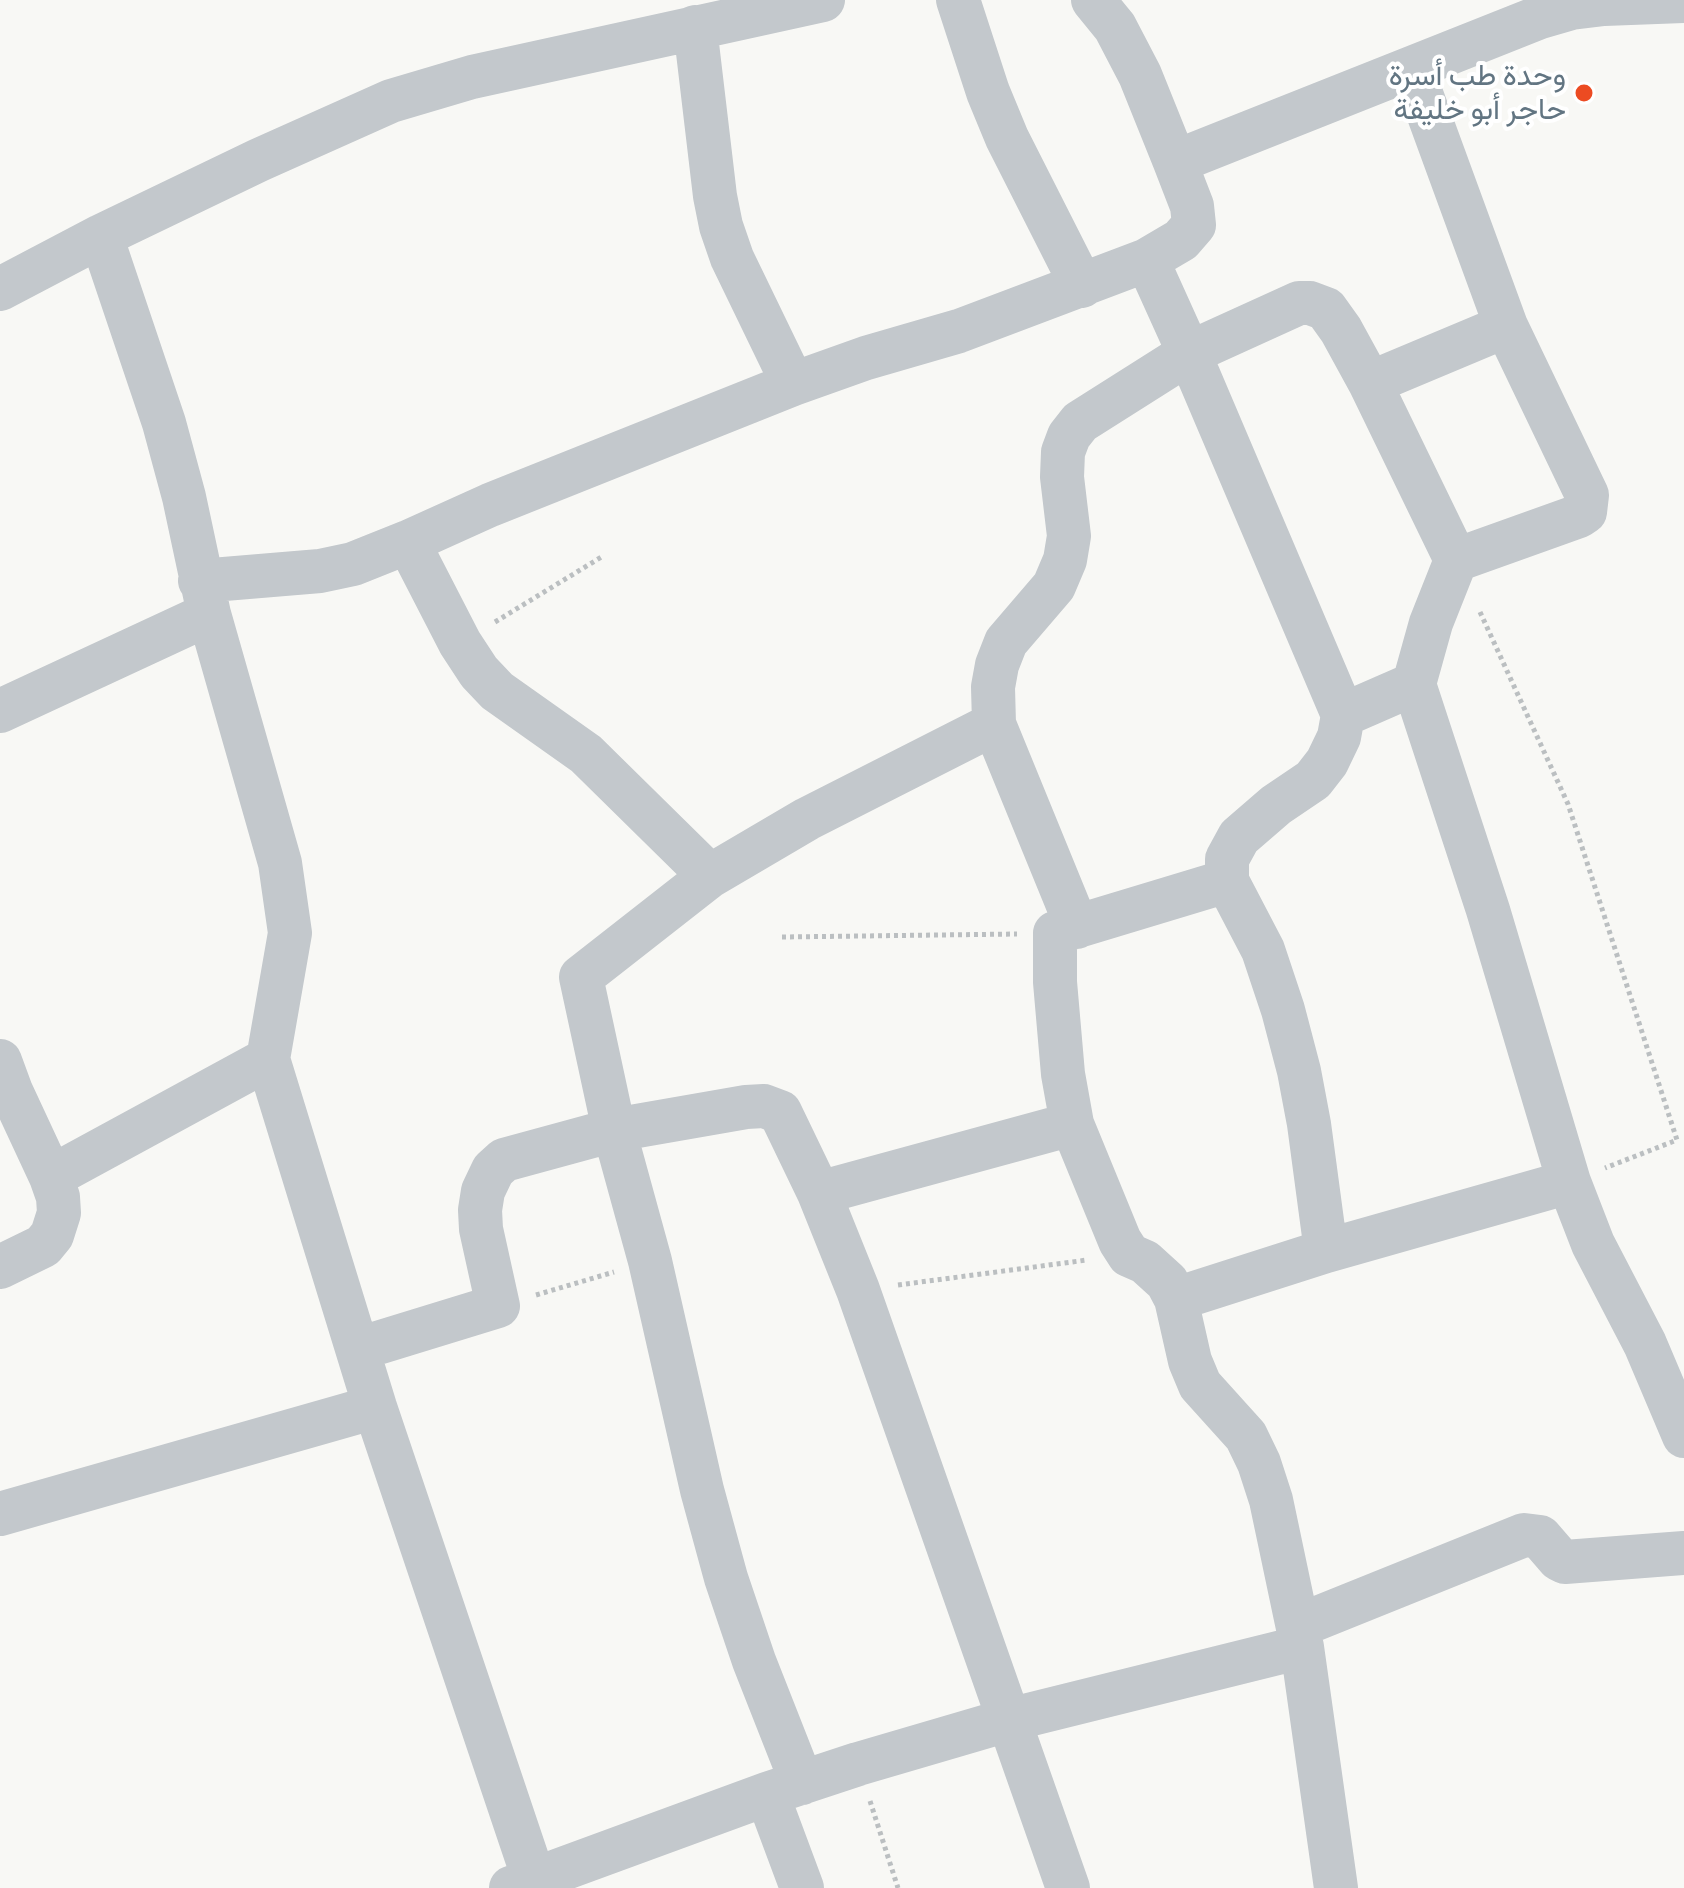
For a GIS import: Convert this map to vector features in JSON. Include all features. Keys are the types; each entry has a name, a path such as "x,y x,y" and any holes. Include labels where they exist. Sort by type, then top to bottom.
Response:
{"street":[{"path":"0,289 101,236 259,160 391,101 472,77 823,0"},
{"path":"958,0 983,78 1007,138 1082,286"},
{"path":"0,711 204,597 353,564 490,505 793,384 866,358 959,331 1082,286 1147,260 1181,240 1194,225 1192,206 1140,75 1115,27 1093,0"},
{"path":"1175,162 1540,17 1571,8 1604,4 1684,1"},
{"path":"695,27 721,226 732,258 793,384"},
{"path":"1412,69 1506,326 1584,485 1588,505 1579,516 1456,560"},
{"path":"101,236 164,423 184,497 204,597 287,897 290,933 268,1059 527,1885 785,1788 858,1764 1300,1637 1524,1535 1540,1537 1565,1562 1684,1553"},
{"path":"1147,260 1343,715 1339,737 1327,762 1313,780 1276,805 1239,837 1227,859 1227,881 1263,950 1283,1010 1309,1124 1326,1251"},
{"path":"1336,1888 1300,1637 1271,1500 1246,1436 1200,1385 1186,1348 1176,1299 1167,1282 1129,1255 1072,1124 1063,1074 1056,998 1066,930 994,724 993,687 1006,642 1054,586 1065,560 1069,536 1062,477 1063,452 1069,436 1080,422 1189,353 1299,303 1326,309 1341,330 1456,560 1431,623 1414,684 1488,910 1569,1182 1593,1244 1645,1344 1684,1436"},
{"path":"1370,383 1506,326"},
{"path":"408,542 460,643 479,672 497,691 586,754 710,876"},
{"path":"1343,715 1414,684"},
{"path":"802,1888 785,1788 754,1661 726,1578 678,1395 650,1261 614,1130 581,977 710,876 807,819 994,724"},
{"path":"1066,930 1227,881"},
{"path":"51,1177 268,1059"},
{"path":"0,1061 51,1177 58,1197 59,1213 52,1235 32,1252 0,1267"},
{"path":"358,1349 498,1306 481,1229 480,1210 483,1191 493,1170 504,1160 614,1130 764,1106 780,1112 819,1193 858,1290 1068,1888"},
{"path":"819,1193 1072,1124"},
{"path":"1176,1299 1326,1251 1569,1182"},
{"path":"0,1514 375,1407"}],"path":[{"path":"460,643 603,556"},
{"path":"1456,560 1568,804 1677,1140 1569,1182"},
{"path":"782,937 1066,930"},
{"path":"858,1290 1129,1255"},
{"path":"498,1306 650,1261"},
{"path":"858,1764 898,1888"}],"place":[{"name":"وحدة طب أسرة حاجر أبو خليفة","path":"1584,93"}]}
